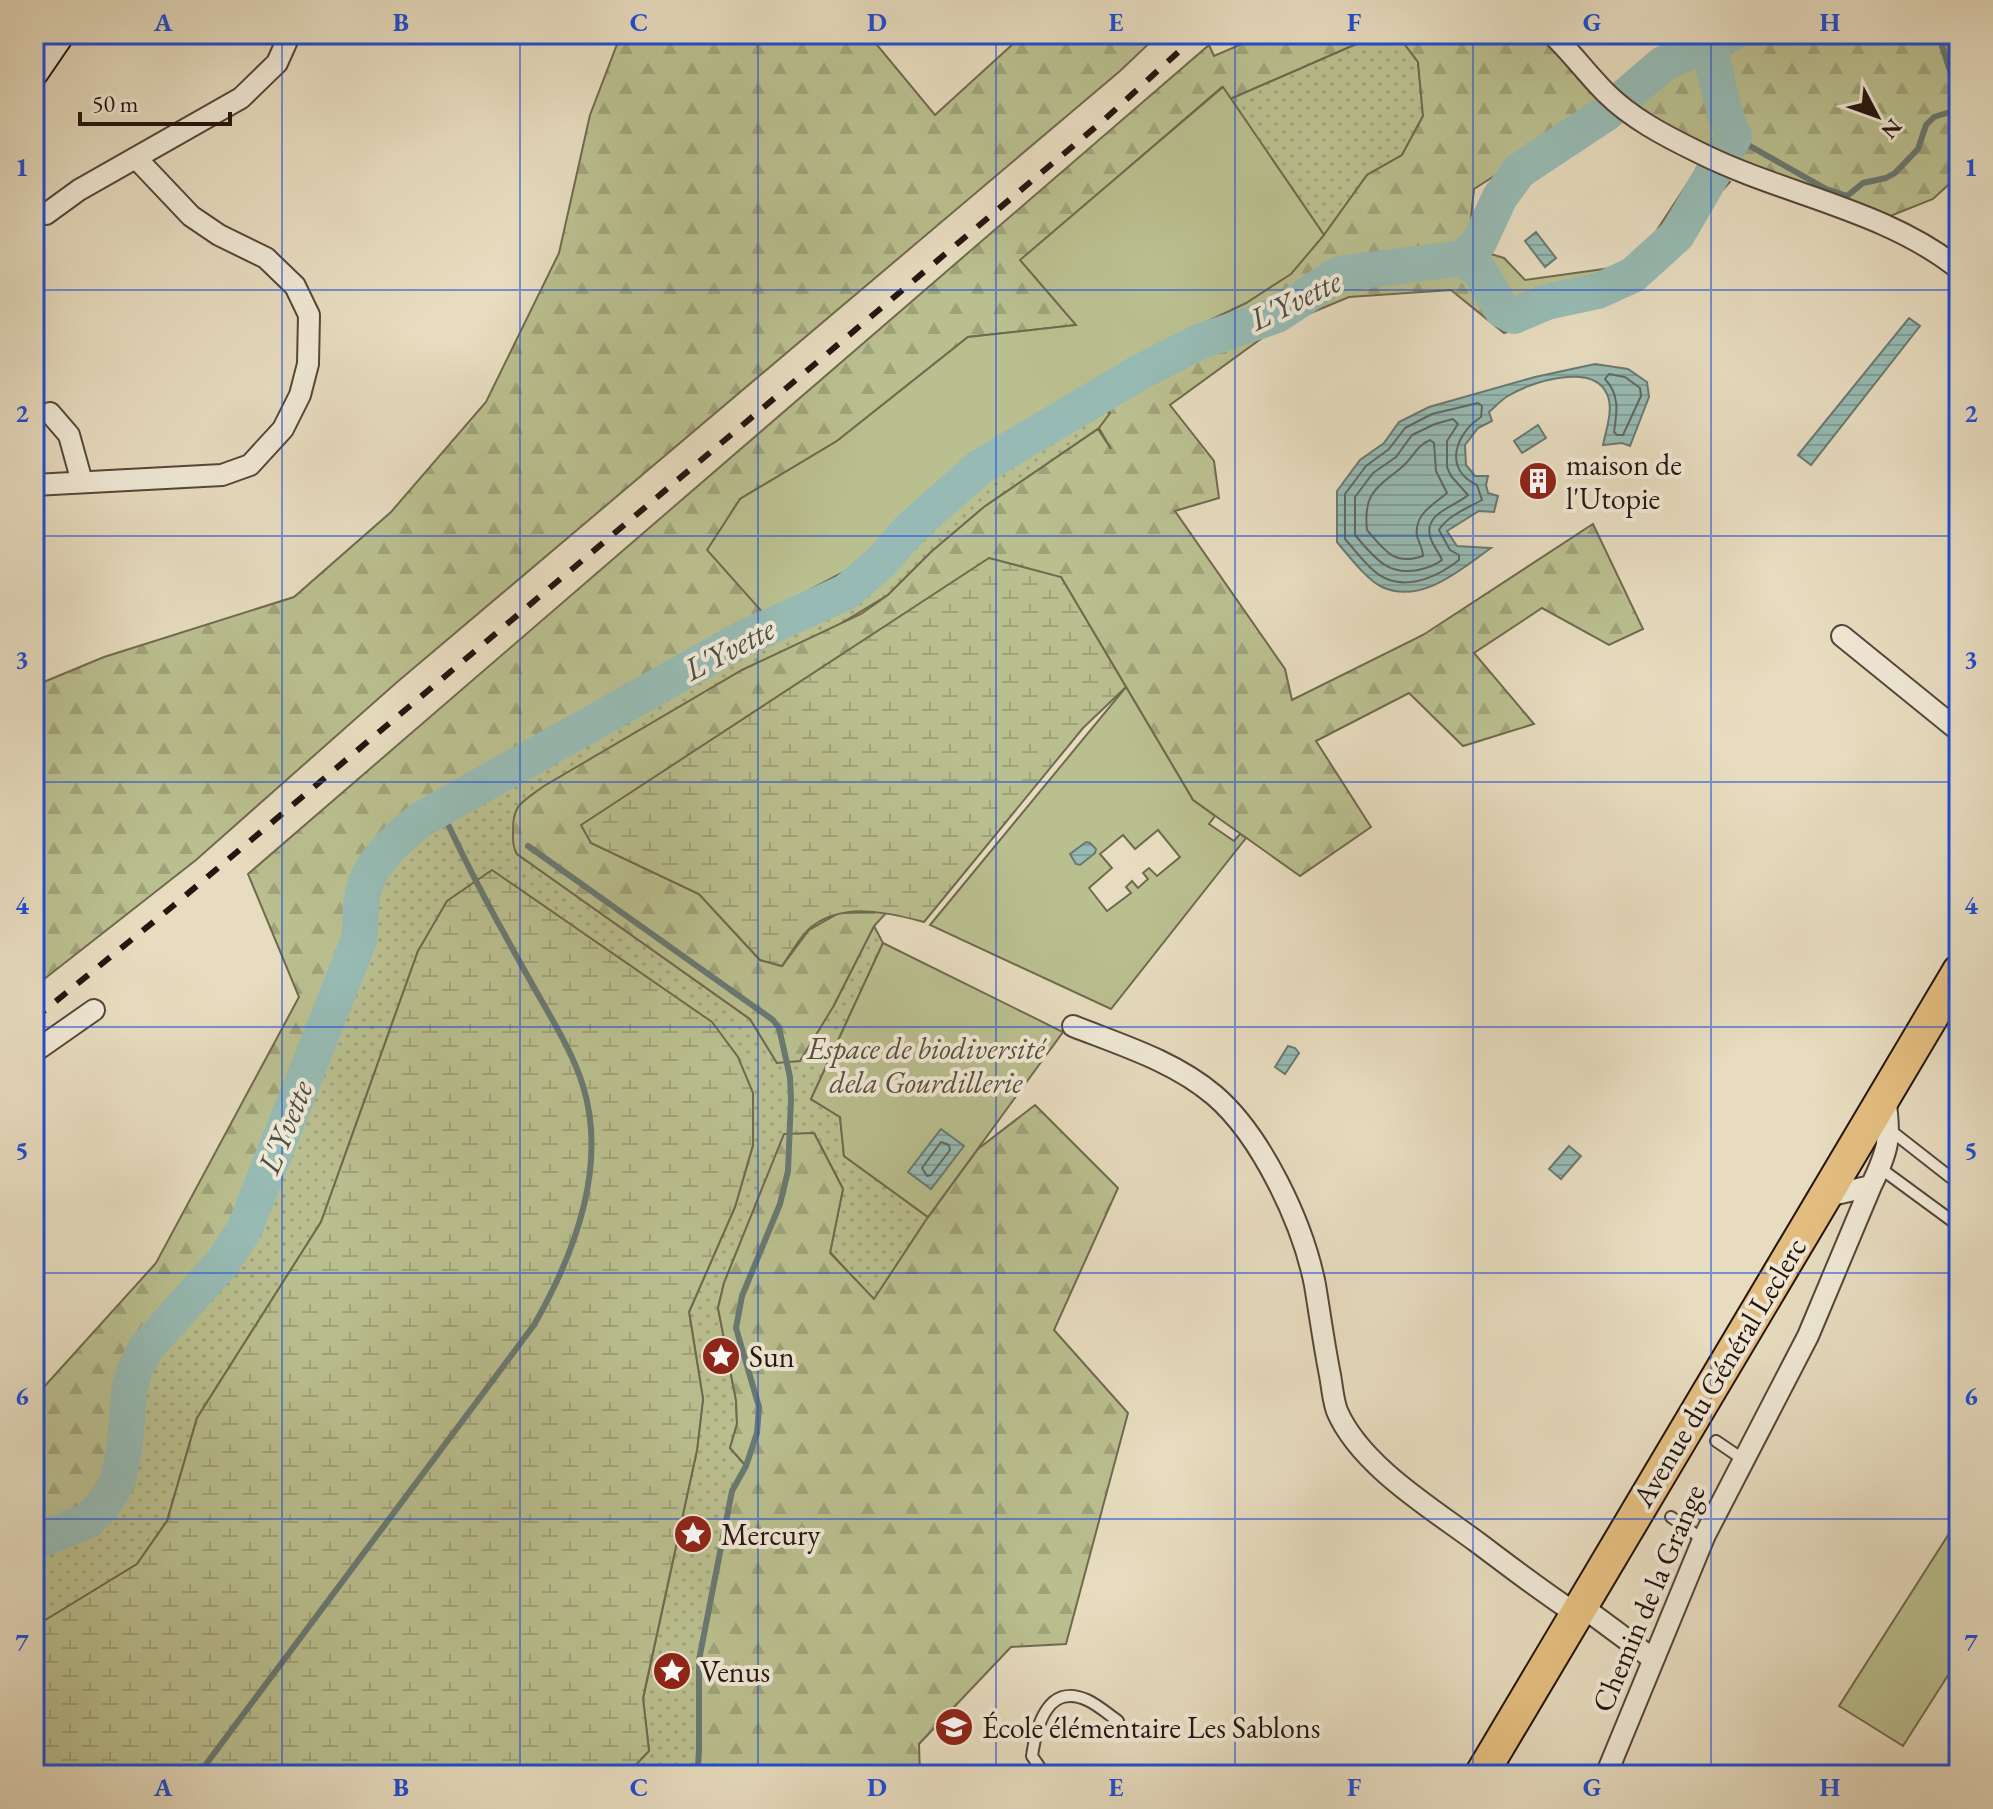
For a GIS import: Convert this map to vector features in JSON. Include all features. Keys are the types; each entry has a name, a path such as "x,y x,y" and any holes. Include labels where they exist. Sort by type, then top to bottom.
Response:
{"main road":[{"name":"Avenue du Général Leclerc","path":"1481,1775 1959,971"}],"street":[{"path":"34,72 60,34"},
{"path":"34,212 46,214 79,190 241,98 277,63 290,34"},
{"path":"1552,34 1607,94 1631,114 1700,154 1903,233 1931,247 1959,269"},
{"path":"34,485 222,475 250,465 283,429 300,395 308,364 309,315 295,286 266,258 219,235 191,216 136,158"},
{"path":"50,413 69,435 82,482"},
{"path":"1842,636 1959,731"},
{"path":"34,1052 94,1010"},
{"path":"1073,1026 1176,1069 1214,1095 1239,1122 1261,1155 1289,1208 1303,1246 1314,1285 1336,1409 1351,1435 1372,1459 1412,1494 1653,1659"},
{"name":"Chemin de la Grange","path":"1606,1775 1653,1659 1808,1336 1888,1149 1890,1130 1885,1093"},
{"path":"1823,1197 1875,1177"}],"lane":[{"path":"1890,1130 1959,1184"},
{"path":"1875,1177 1959,1226"},
{"path":"1716,1441 1747,1462"},
{"path":"1671,1517 1707,1542"},
{"path":"1045,1775 1032,1756 1035,1733 1046,1708 1055,1700 1071,1696 1086,1699 1118,1721"}],"green space":[{"path":"621,34 868,34 935,115 1024,34 1159,34 1120,71 396,683 196,860 34,987 34,686 104,657 294,597 391,512 486,402 559,253 590,115"},
{"path":"1265,34 1379,34 1230,99 1222,87 1021,260 1077,325 968,337 837,441 740,499 855,566 980,456 1088,395 1160,344 1246,303 1291,273 1324,235 1367,175 1402,155 1423,116 1418,62 1397,34 1541,34 1616,98 1474,189 1468,247 1504,258 1525,280 1618,267 1653,236 1701,163 1730,182 1634,288 1504,333 1451,290 1349,297 1277,327 1170,405 1214,461 1219,498 1175,511 1285,669 1292,700 1423,635 1593,524 1643,629 1609,645 1542,608 1474,653 1534,724 1463,746 1409,693 1316,741 1371,827 1300,876 1193,800 1061,577 591,843 699,894 760,960 782,966 809,930 839,913 887,912 874,926 833,1007 800,1061 777,1063 750,1019 517,854 513,837 516,810 544,786 742,670 861,614 888,595 931,552 984,507 1098,429 1111,449 1099,428 1110,413 1096,399 980,467 911,528 882,561 846,592 742,639 420,820 386,851 364,889 359,940 244,1230 205,1282 146,1348 136,1368 115,1489 104,1508 86,1522 34,1542 34,1398 156,1263 299,997 248,874 1209,45 1214,56"},
{"path":"1379,34 1397,34 1418,62 1423,116 1402,155 1367,175 1324,235 1230,99"},
{"path":"1688,34 1959,34 1959,175 1933,199 1883,219 1729,164 1616,98"},
{"path":"1223,87 1324,235 1291,274 1246,303 1160,344 1088,395 980,456 855,566 764,614 707,550 740,499 837,441 968,337 1076,325 1020,260"},
{"path":"1096,398 1110,414 1099,428 984,507 931,552 888,595 825,633 742,670 517,854 750,1019 777,1063 833,1007 874,926 883,943 811,1099 840,1117 844,1156 928,1217 874,1300 830,1252 843,1189 814,1133 784,1135 724,1283 718,1308 736,1400 737,1424 730,1448 746,1466 732,1491 699,1660 699,1750 698,1766 693,1775 626,1775 649,1751 643,1699 697,1450 703,1399 689,1312 735,1207 753,1145 418,951 321,1222 197,1418 167,1521 137,1564 34,1627 34,1542 87,1521 118,1481 125,1444 129,1391 135,1369 146,1348 244,1230 359,940 364,889 386,851 420,820 742,639 846,592 882,562 911,528 980,467"},
{"path":"989,558 1061,577 1126,687 1083,728 924,922 879,912 834,915 808,930 782,966 760,960 699,894 591,843 581,825"},
{"path":"1126,687 1193,800 1215,816 1209,824 1234,841 1240,834 1246,838 1111,1009 930,925","holes":["1158,830 1180,857 1157,876 1149,868 1143,873 1148,879 1138,888 1132,881 1126,887 1131,893 1107,911 1089,888 1112,868 1100,854 1123,835 1135,849"]},
{"path":"492,870 712,1022 738,1057 753,1093 753,1145 735,1207 689,1312 703,1399 697,1450 643,1698 649,1751 626,1775 34,1775 34,1627 137,1564 167,1521 197,1418 321,1222 418,951 447,901"},
{"name":"Espace de biodiversité dela Gourdillerie","path":"883,943 1063,1032 928,1217 844,1156 840,1117 811,1099"},
{"path":"1035,1105 1118,1188 1054,1330 1128,1413 1066,1644 1011,1647 919,1744 920,1775 693,1775 698,1766 699,1750 699,1660 732,1491 746,1466 730,1448 737,1424 736,1400 718,1308 724,1283 784,1134 814,1133 843,1189 830,1253 874,1299 978,1149"},
{"path":"1959,1518 1959,1658 1903,1746 1839,1706"}],"water":[{"path":"1536,232 1556,258 1545,267 1525,241"},
{"path":"1909,318 1920,326 1811,465 1798,455"},
{"path":"1595,364 1628,369 1647,382 1649,397 1630,446 1622,443 1603,445 1609,420 1609,400 1600,384 1589,379 1575,377 1545,381 1505,398 1489,412 1492,421 1478,428 1465,445 1466,465 1475,476 1488,476 1488,493 1498,496 1494,512 1479,511 1447,531 1457,546 1491,548 1467,565 1426,588 1397,591 1382,587 1370,579 1337,542 1337,491 1360,460 1384,443 1399,422 1429,407 1535,377"},
{"path":"1538,425 1546,438 1522,453 1514,441"},
{"path":"1086,842 1096,849 1095,853 1080,865 1076,864 1070,854"},
{"path":"1288,1046 1299,1053 1285,1074 1275,1067"},
{"path":"941,1129 964,1146 931,1189 908,1172"},
{"path":"1569,1146 1581,1156 1561,1179 1549,1169"}],"waterway":[{"name":"L'Yvette","path":"34,1542 87,1521 102,1507 118,1481 125,1444 129,1391 135,1369 146,1348 223,1262 244,1230 359,940 361,901 368,879 379,860 403,834 420,820 742,639 846,592 882,561 911,528 980,467 1140,372 1199,342 1277,315 1339,274 1463,258 1479,242 1500,197 1519,171 1605,114 1663,64 1730,34"},
{"path":"1734,137 1826,189 1847,196 1863,183 1886,178 1918,149 1926,125 1934,117 1953,111 1958,95 1938,34"},
{"path":"1463,258 1480,272 1502,310 1514,316 1547,302 1598,291 1633,275 1677,235 1734,137 1725,114 1708,43"},
{"path":"198,1775 534,1325 562,1270 583,1210 592,1148 590,1117 583,1086 560,1033 484,897 441,809"},
{"path":"528,846 773,1020 779,1028 790,1077 788,1171 780,1204 742,1296 736,1328 759,1407 757,1433 746,1466 732,1491 699,1660 699,1750 698,1766 693,1775"}],"railway":[{"path":"34,1019 173,906 1105,119 1198,34"}],"place":[{"name":"maison de l'Utopie","path":"1538,481"},
{"name":"Sun","path":"721,1356"},
{"name":"Mercury","path":"693,1534"},
{"name":"Venus","path":"672,1671"},
{"name":"École élémentaire Les Sablons","path":"954,1727"}]}
